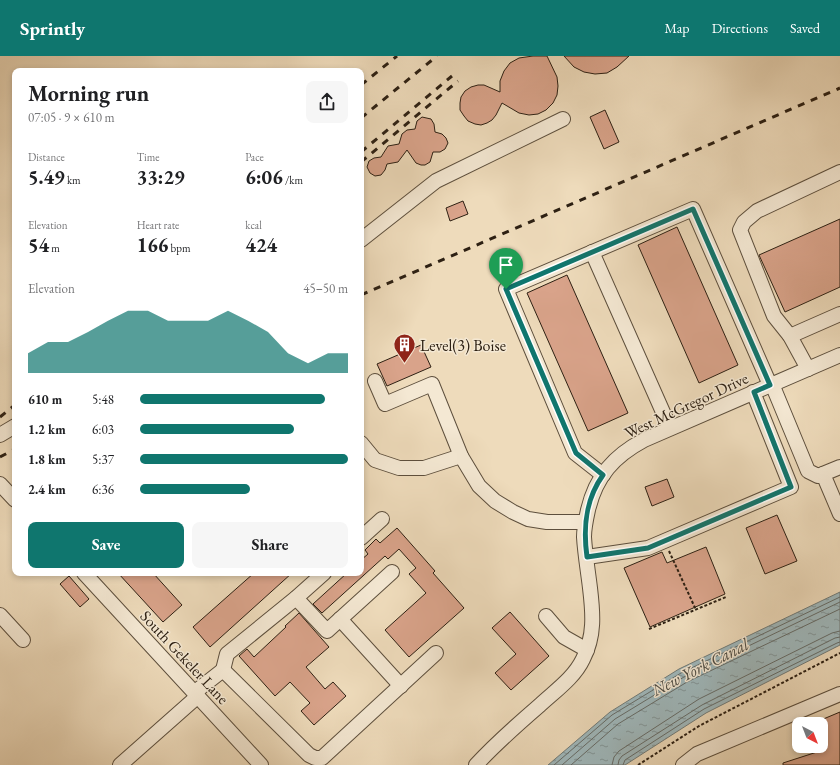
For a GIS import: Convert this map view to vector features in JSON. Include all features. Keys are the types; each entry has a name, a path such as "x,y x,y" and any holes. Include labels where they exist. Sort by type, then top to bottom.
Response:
{"street":[{"path":"364,238 436,181 563,119"},
{"path":"808,369 790,336 774,316 740,230 744,222 757,211 840,172"},
{"path":"603,475 576,453 506,289 693,209 808,471 818,476 840,467"},
{"path":"592,252 670,428"},
{"path":"790,336 840,314"},
{"name":"West McGregor Drive","path":"476,765 507,734 564,684 575,672 587,650 593,628 593,611 584,537 585,522 591,496 608,467 618,456 631,446 840,355"},
{"path":"375,381 385,404 432,384 460,456 479,486 495,501 528,519 548,522 585,522"},
{"path":"587,557 648,548 791,487 754,392"},
{"path":"0,434 12,428"},
{"path":"364,446 376,460 399,468 424,468 460,456"},
{"path":"823,474 840,514"},
{"path":"1,488 12,497"},
{"path":"364,535 382,519"},
{"path":"296,598 327,632 392,572"},
{"name":"South Gekeler Lane","path":"87,576 261,765"},
{"path":"120,765 223,670 228,654 321,576"},
{"path":"0,615 23,640"},
{"path":"546,616 564,638 587,650"},
{"path":"340,619 401,686"},
{"path":"223,670 309,755 315,758 322,758 436,653"},
{"path":"683,765 697,754 840,694"}],"path":[{"path":"668,547 696,610"},
{"path":"649,629 726,597"},
{"path":"638,765 699,726 840,654"}],"water":[{"name":"New York Canal","path":"840,592 840,645 706,713 625,765 548,765 610,712 679,669"}],"building":[{"path":"547,56 557,77 557,95 553,103 546,110 538,114 529,115 519,113 502,103 496,115 487,123 481,125 468,121 460,110 461,97 465,91 471,87 484,85 500,92 500,81 504,71 510,63 519,58"},
{"path":"564,56 629,56 617,67 607,73 595,74 584,72 574,67"},
{"path":"605,110 619,142 604,149 590,117"},
{"path":"422,117 431,119 434,124 435,132 442,134 446,138 448,143 445,149 440,152 433,152 430,162 425,165 416,163 407,150 398,162 387,164 381,175 375,176 370,173 367,167 369,161 374,158 381,157 388,146 399,144 402,134 407,130 415,129 417,121"},
{"path":"463,201 468,214 450,221 446,208"},
{"path":"840,219 840,287 785,312 759,255"},
{"path":"677,227 738,365 699,383 638,245"},
{"path":"567,275 628,413 588,431 527,293"},
{"name":"Level(3) Boise","path":"421,345 431,367 387,386 377,364"},
{"path":"667,479 674,497 652,506 645,487"},
{"path":"777,515 797,561 765,574 746,528"},
{"path":"397,528 435,571 433,573 464,608 409,657 385,630 426,593 409,574 416,568 399,549 388,559 385,556 364,575 364,557 368,554 365,550 376,539 380,543"},
{"path":"706,547 725,594 650,627 624,568 662,552 667,563"},
{"path":"69,576 89,599 80,607 60,584"},
{"path":"121,576 156,576 182,605 163,622"},
{"path":"251,576 289,576 210,647 193,627"},
{"path":"344,576 363,576 322,613 313,604"},
{"path":"510,612 549,656 511,690 495,673 516,654 492,628"},
{"path":"299,613 329,647 306,667 325,689 333,682 346,696 314,725 301,711 310,703 290,682 275,696 239,656 247,649 254,657"},
{"path":"840,712 840,765 783,765 783,763 814,753 828,753 828,717"}],"railway":[{"path":"364,83 397,56"},
{"path":"364,116 437,56"},
{"path":"364,149 452,76"},
{"path":"364,159 458,81"},
{"path":"364,294 840,88"},
{"path":"0,417 12,407"},
{"path":"0,457 12,451"}],"place":[{"name":"Level(3) Boise","path":"404,364"}],"route":[{"path":"693,209 770,385 754,392 791,487 648,548 587,557 584,537 585,522 591,496 603,475 576,453 506,289 693,209"}]}
